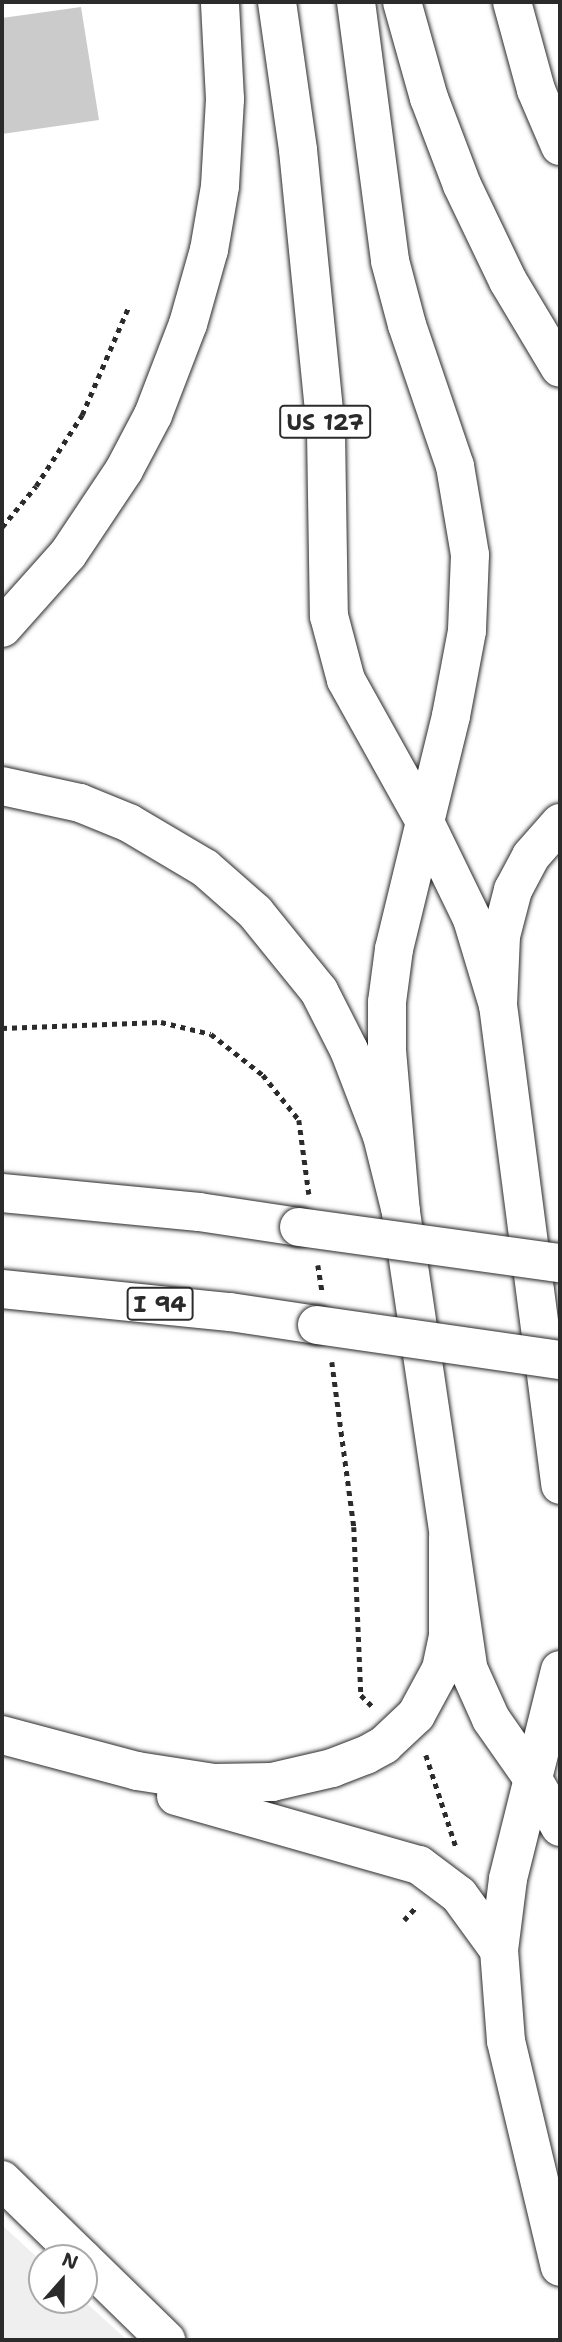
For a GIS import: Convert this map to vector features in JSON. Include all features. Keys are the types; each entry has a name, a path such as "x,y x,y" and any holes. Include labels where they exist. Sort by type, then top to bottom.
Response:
{"main road":[{"path":"2,628 68,554 124,470 153,415 188,324 209,250 220,186 225,99 220,2"},
{"name":"US 127","path":"277,2 298,150 326,432 329,617 346,680 425,822 472,919 498,1005 560,1485"},
{"path":"356,2 390,261 407,324 455,466 470,555 470,607 462,660 394,949 387,1002 387,1050 401,1213 448,1537 474,1684 502,1737 533,1779 560,1827"},
{"path":"402,2 429,98 462,186 508,281 560,368"},
{"path":"524,5 536,90 560,146"},
{"path":"2,786 80,803 129,822 205,868 255,912 319,991 349,1050 382,1136 401,1213"},
{"path":"498,1005 501,936 513,890 531,856 560,823"},
{"path":"2,1193 199,1212 560,1263"},
{"name":"I 94","path":"2,1289 203,1309 560,1360"},
{"path":"2,1736 137,1771 214,1783 272,1782 332,1768 366,1755 384,1745 416,1715 441,1669 448,1635 448,1537"},
{"path":"560,1670 508,1879 499,1950 506,2041 560,2267"},
{"path":"2,1736 160,1792 419,1864 459,1895 499,1950"},
{"path":"2,2180 68,2244"},
{"path":"98,2274 166,2340"}],"path":[{"path":"2,527 36,486 82,415 129,306"},
{"path":"425,1752 456,1849"}],"shaded area":[{"path":"2,2225 28,2249 28,2314 98,2314 127,2340 2,2340"}],"building":[{"path":"81,7 99,120 2,134 2,18"}]}
